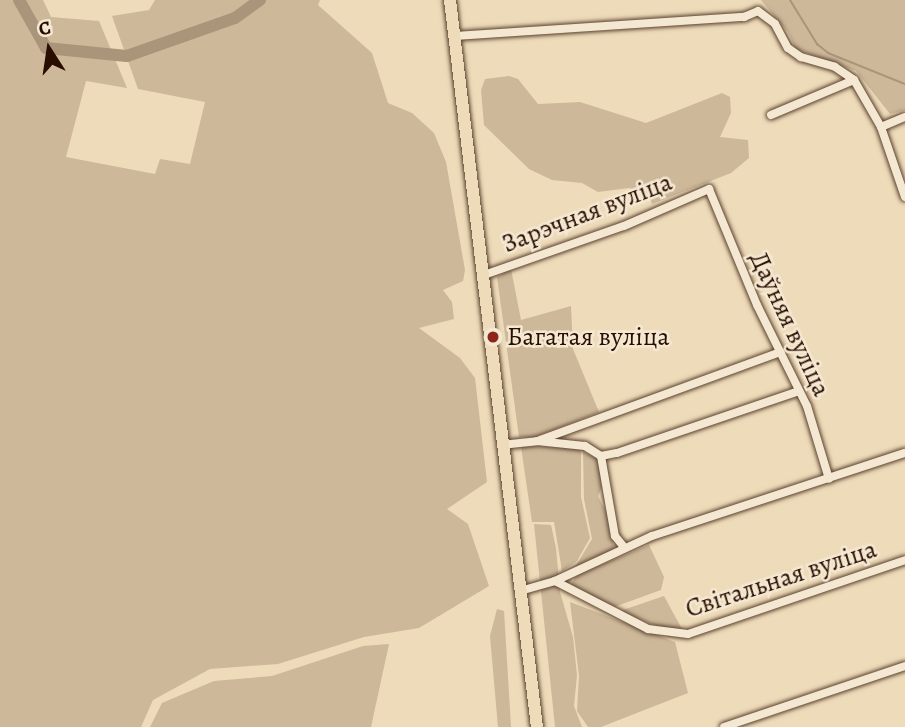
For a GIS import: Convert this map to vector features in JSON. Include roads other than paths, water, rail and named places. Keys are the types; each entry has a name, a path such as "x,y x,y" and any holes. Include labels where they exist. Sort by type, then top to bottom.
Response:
{"main road":[{"path":"450,0 463,34 481,276 537,727"}],"street":[{"path":"463,34 731,18 758,11 775,24 788,48 801,57 835,67 854,80 881,127 905,197"},
{"path":"771,115 854,80"},
{"path":"881,127 905,117"},
{"name":"Зарэчная вуліца","path":"481,276 624,226 709,189"},
{"name":"Даўняя вуліца","path":"709,189 799,391 829,479"},
{"path":"537,441 780,352"},
{"path":"501,445 537,441 584,446 601,456 799,391"},
{"path":"520,591 555,581 624,547 905,453"},
{"path":"601,456 615,536 624,547"},
{"name":"Світальная вуліца","path":"555,581 648,629 688,634 905,560"},
{"path":"724,727 905,666"}],"waterway":[{"path":"19,0 46,48 127,56 235,18 260,0"},
{"path":"790,0 817,44 828,53 905,84"}],"place":[{"name":"Багатая вуліца","path":"493,337"}]}
